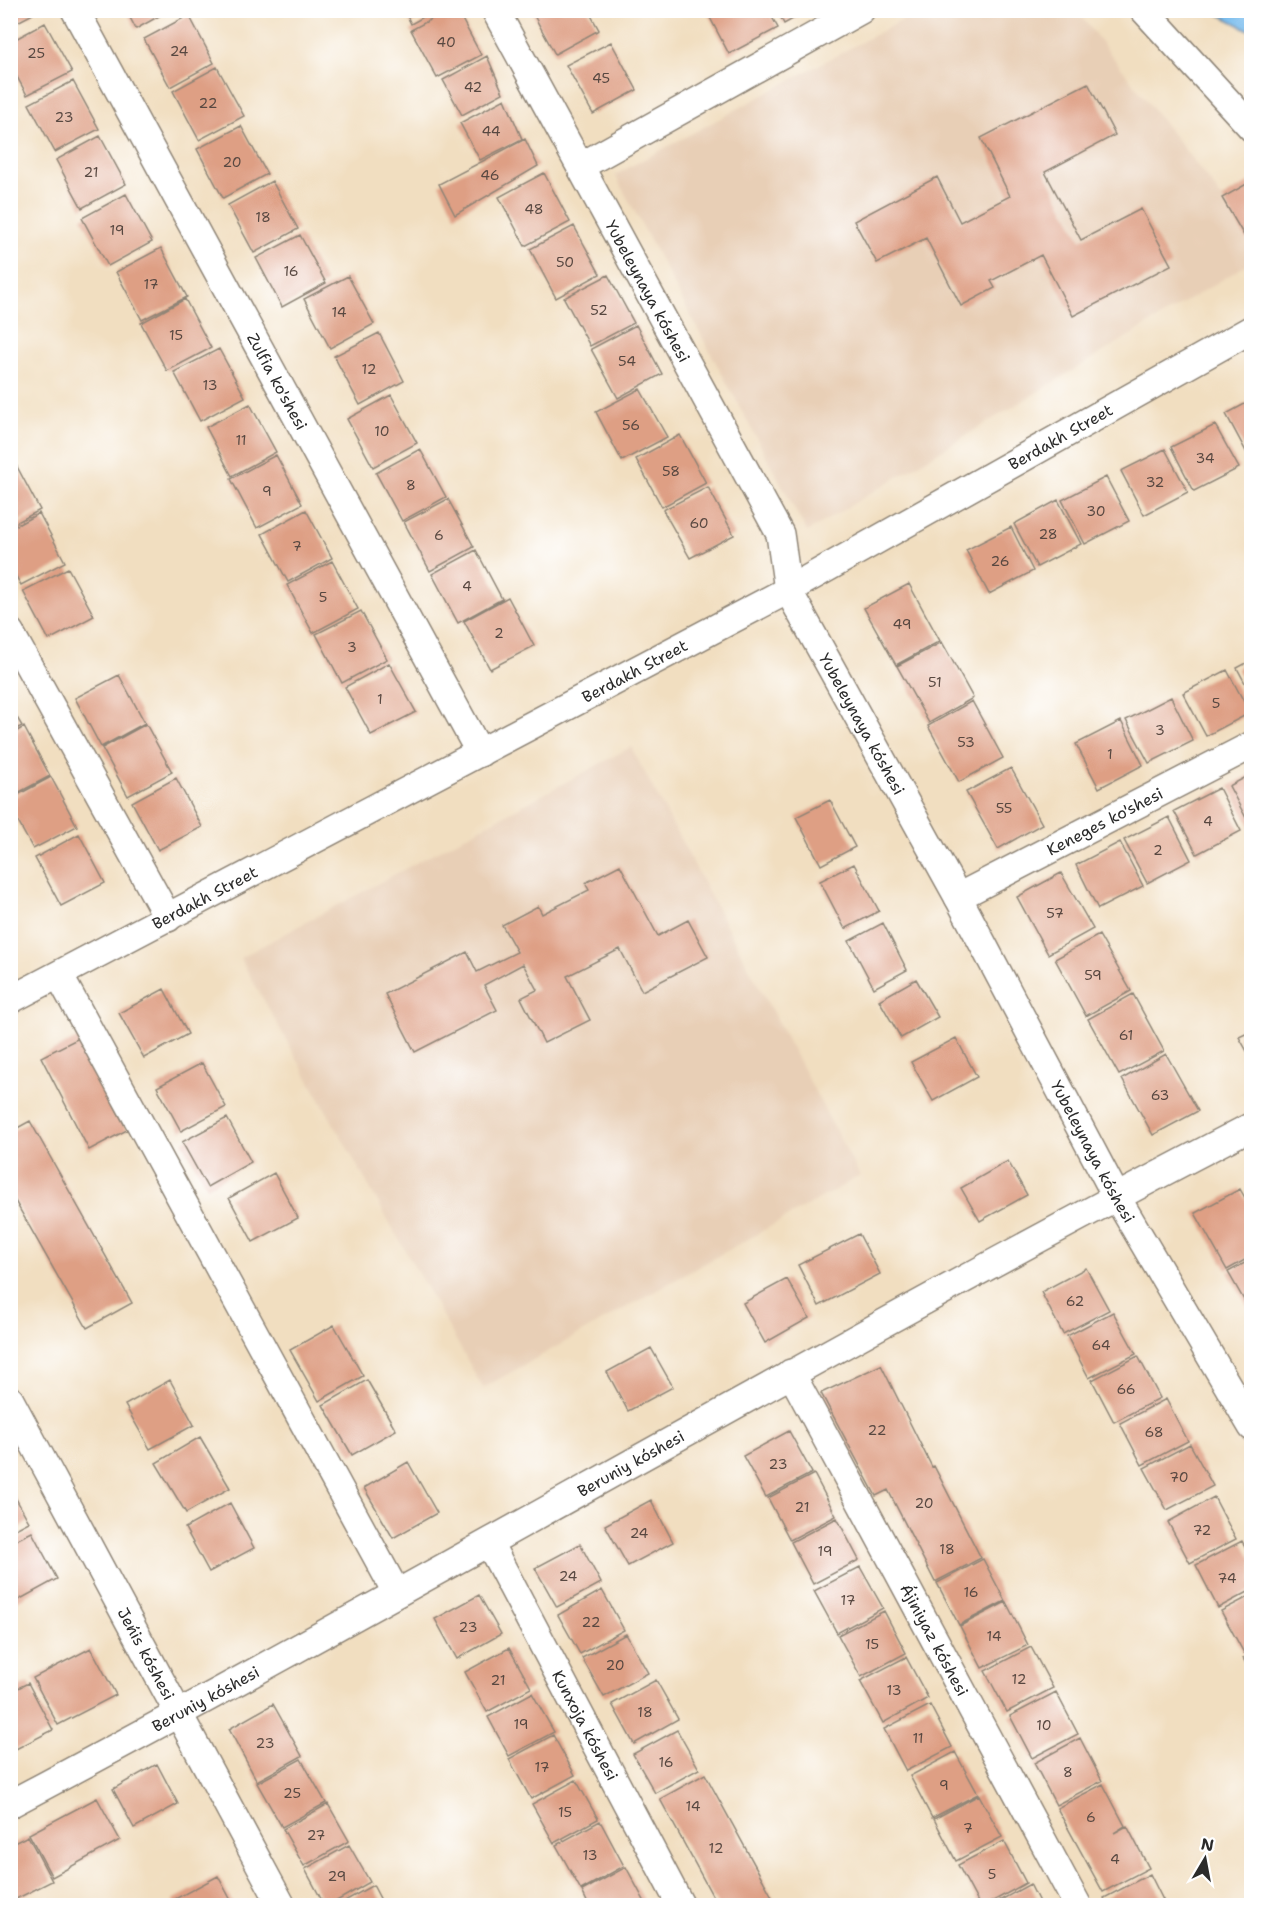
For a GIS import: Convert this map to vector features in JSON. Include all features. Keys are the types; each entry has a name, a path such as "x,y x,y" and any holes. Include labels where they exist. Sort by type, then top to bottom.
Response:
{"street":[{"name":"Zulfia ko'shesi","path":"75,10 480,753"},
{"name":"Yubeleynaya kóshesi","path":"495,10 780,534 788,590 958,897 1116,1196 1251,1427"},
{"path":"581,166 861,10"},
{"path":"1144,10 1251,128"},
{"name":"Berdakh Street","path":"10,1000 788,590 1251,329"},
{"path":"10,632 168,918"},
{"name":"Keneges ko'shesi","path":"958,897 1251,745"},
{"path":"59,975 396,1592"},
{"name":"Beruniy kóshesi","path":"10,1804 179,1714 396,1592 489,1543 791,1373 1116,1196 1251,1126"},
{"name":"Ájiniyaz kóshesi","path":"791,1373 1078,1905"},
{"name":"Jeńis kóshesi","path":"10,1400 282,1905"},
{"name":"Kunxoja kóshesi","path":"489,1543 681,1905"}],"shaded area":[{"path":"919,11 1077,11 1251,235 1251,262 807,532 615,175"},
{"path":"631,747 860,1176 483,1388 240,958"}],"water":[{"path":"1212,11 1251,11 1251,31 1214,12"}],"building":[{"path":"10,10 31,10 33,14 10,26"},
{"path":"126,10 170,10 136,29"},
{"path":"404,10 436,10 411,24"},
{"path":"448,10 457,10 481,55 437,78 411,30"},
{"path":"531,10 588,10 599,30 555,54"},
{"path":"706,10 768,10 778,28 729,54"},
{"path":"777,10 809,10 784,24"},
{"path":"189,15 214,63 170,87 144,39"},
{"path":"45,23 72,72 27,95 10,64 10,42"},
{"path":"611,42 637,90 593,114 566,65"},
{"path":"487,56 503,93 462,115 443,80"},
{"path":"217,67 244,116 199,140 173,91"},
{"path":"73,81 99,129 55,152 29,104"},
{"path":"1088,83 1115,135 1045,172 1081,240 1141,209 1171,265 1073,316 1041,255 991,281 995,288 961,306 926,238 877,263 854,221 937,177 960,222 1010,196 981,138"},
{"path":"505,99 522,139 480,160 460,123"},
{"path":"241,126 267,174 223,198 197,149"},
{"path":"100,136 126,184 82,208 56,160"},
{"path":"525,139 538,166 455,215 439,184"},
{"path":"544,173 570,222 525,246 499,197"},
{"path":"272,181 298,229 254,253 228,205"},
{"path":"1250,182 1252,236 1246,239 1222,198"},
{"path":"126,194 152,242 108,266 82,218"},
{"path":"574,226 600,274 556,298 530,249"},
{"path":"300,235 326,283 282,307 256,258"},
{"path":"161,248 187,297 142,320 116,272"},
{"path":"608,275 634,323 590,346 564,298"},
{"path":"348,276 374,324 330,348 304,299"},
{"path":"185,299 211,348 167,371 141,323"},
{"path":"636,325 662,374 618,398 591,349"},
{"path":"379,333 404,381 360,405 334,356"},
{"path":"219,349 245,397 200,421 174,372"},
{"path":"640,389 667,437 622,461 596,412"},
{"path":"391,395 417,443 373,467 347,419"},
{"path":"1252,400 1252,456 1249,457 1226,414"},
{"path":"250,404 276,452 232,476 206,427"},
{"path":"1215,425 1239,468 1194,491 1171,447"},
{"path":"680,435 706,483 662,507 636,459"},
{"path":"420,449 446,497 402,521 376,473"},
{"path":"1165,449 1188,492 1144,515 1121,471"},
{"path":"276,455 302,504 257,528 231,479"},
{"path":"14,461 40,510 10,526 10,463"},
{"path":"1106,477 1129,521 1085,544 1062,500"},
{"path":"708,487 734,535 690,558 663,510"},
{"path":"448,499 474,547 430,571 404,522"},
{"path":"1058,500 1081,544 1037,567 1014,524"},
{"path":"306,510 332,558 288,582 262,534"},
{"path":"39,513 65,562 21,585 10,566 10,529"},
{"path":"1011,527 1033,571 989,594 966,550"},
{"path":"476,550 502,599 458,623 432,574"},
{"path":"332,561 358,609 313,633 287,585"},
{"path":"68,568 94,616 49,640 23,591"},
{"path":"909,584 940,641 896,665 864,608"},
{"path":"508,597 534,646 490,669 464,621"},
{"path":"361,611 387,659 342,683 316,634"},
{"path":"942,642 973,698 929,723 897,666"},
{"path":"1252,660 1252,696 1237,668"},
{"path":"389,663 416,712 371,735 345,687"},
{"path":"1227,670 1250,713 1206,736 1183,693"},
{"path":"119,675 145,723 101,747 75,698"},
{"path":"1171,697 1193,741 1149,763 1126,720"},
{"path":"972,701 1003,758 959,782 928,726"},
{"path":"10,706 22,726 10,732"},
{"path":"1121,721 1143,765 1099,788 1076,744"},
{"path":"146,724 172,772 128,796 102,748"},
{"path":"24,727 50,776 10,797 10,735"},
{"path":"1011,768 1042,824 998,849 966,792"},
{"path":"1252,774 1252,829 1229,786"},
{"path":"51,777 77,826 33,849 10,807 10,799"},
{"path":"176,778 202,827 158,850 132,802"},
{"path":"1219,788 1241,831 1197,854 1174,811"},
{"path":"830,800 855,847 821,865 796,817"},
{"path":"1169,817 1191,860 1147,883 1124,840"},
{"path":"79,834 105,883 61,906 35,858"},
{"path":"1120,842 1143,886 1098,909 1076,865"},
{"path":"854,864 879,911 845,929 820,881"},
{"path":"620,865 658,936 688,920 708,957 642,991 620,949 567,976 590,1020 544,1043 521,998 537,990 523,964 484,985 497,1010 415,1052 385,994 467,952 477,972 517,952 502,925 538,906 542,914 589,890 585,883"},
{"path":"1061,873 1093,929 1048,954 1017,897"},
{"path":"883,923 907,970 874,988 849,941"},
{"path":"1099,935 1131,991 1086,1016 1055,959"},
{"path":"916,979 938,1017 901,1038 879,1000"},
{"path":"164,989 188,1034 144,1058 119,1013"},
{"path":"1133,994 1164,1051 1119,1075 1088,1019"},
{"path":"1252,1031 1252,1060 1239,1037"},
{"path":"79,1038 127,1130 89,1150 41,1057"},
{"path":"956,1038 977,1077 933,1101 911,1062"},
{"path":"1166,1054 1198,1111 1153,1135 1122,1079"},
{"path":"202,1063 226,1107 181,1131 157,1087"},
{"path":"227,1118 251,1162 207,1187 182,1142"},
{"path":"30,1121 132,1303 87,1328 10,1192 10,1132"},
{"path":"1008,1161 1027,1195 980,1221 961,1188"},
{"path":"274,1173 298,1218 253,1242 229,1198"},
{"path":"1240,1189 1252,1210 1252,1256 1227,1270 1195,1213"},
{"path":"859,1234 880,1274 819,1306 798,1265"},
{"path":"1252,1259 1252,1314 1228,1272"},
{"path":"1086,1268 1109,1310 1063,1334 1041,1292"},
{"path":"787,1279 809,1318 765,1343 743,1303"},
{"path":"1113,1312 1136,1354 1089,1378 1067,1336"},
{"path":"334,1325 363,1376 319,1401 290,1350"},
{"path":"651,1348 673,1387 628,1411 607,1372"},
{"path":"1138,1356 1160,1398 1114,1422 1092,1380"},
{"path":"881,1365 981,1558 935,1582 888,1490 876,1496 821,1393"},
{"path":"170,1380 194,1425 150,1449 125,1405"},
{"path":"367,1380 396,1430 352,1455 323,1405"},
{"path":"1166,1399 1188,1441 1142,1465 1120,1423"},
{"path":"789,1431 812,1473 766,1497 743,1456"},
{"path":"200,1437 230,1488 186,1513 156,1463"},
{"path":"1190,1444 1213,1486 1167,1510 1144,1468"},
{"path":"408,1462 437,1513 393,1538 364,1488"},
{"path":"814,1474 836,1516 790,1540 768,1498"},
{"path":"10,1488 29,1522 10,1532"},
{"path":"1214,1497 1236,1539 1190,1563 1168,1522"},
{"path":"651,1500 673,1542 628,1566 605,1525"},
{"path":"230,1503 254,1548 209,1572 185,1528"},
{"path":"837,1518 859,1560 813,1584 791,1542"},
{"path":"32,1532 57,1579 13,1603 10,1599 10,1543"},
{"path":"1242,1541 1252,1559 1252,1590 1218,1608 1196,1565"},
{"path":"580,1544 601,1583 557,1607 535,1568"},
{"path":"983,1559 1005,1601 959,1625 937,1583"},
{"path":"860,1567 883,1608 837,1633 814,1591"},
{"path":"602,1590 624,1630 580,1654 558,1615"},
{"path":"479,1595 501,1634 457,1659 435,1619"},
{"path":"1252,1595 1252,1649 1244,1653 1221,1611"},
{"path":"1006,1602 1028,1645 982,1668 960,1626"},
{"path":"884,1611 906,1653 861,1677 838,1635"},
{"path":"626,1634 648,1673 604,1697 582,1658"},
{"path":"1031,1647 1053,1688 1007,1712 985,1671"},
{"path":"91,1648 116,1695 58,1725 33,1678"},
{"path":"509,1648 531,1688 487,1712 465,1672"},
{"path":"1252,1654 1252,1675 1243,1658"},
{"path":"906,1657 928,1698 883,1723 860,1681"},
{"path":"656,1680 678,1719 634,1744 612,1704"},
{"path":"28,1683 53,1730 10,1752 10,1692"},
{"path":"1056,1692 1078,1734 1032,1758 1010,1716"},
{"path":"532,1693 554,1732 509,1756 488,1717"},
{"path":"273,1704 302,1756 257,1781 229,1729"},
{"path":"930,1705 952,1747 906,1771 884,1729"},
{"path":"677,1730 699,1769 655,1793 633,1754"},
{"path":"553,1735 575,1775 531,1799 509,1759"},
{"path":"1080,1738 1102,1781 1056,1805 1034,1763"},
{"path":"955,1752 978,1794 932,1818 910,1776"},
{"path":"301,1759 326,1803 282,1827 257,1783"},
{"path":"157,1764 178,1804 134,1828 113,1789"},
{"path":"705,1774 776,1904 774,1906 718,1906 660,1799"},
{"path":"576,1780 598,1819 554,1843 532,1804"},
{"path":"1103,1784 1125,1826 1114,1833 1127,1826 1149,1868 1103,1892 1057,1808"},
{"path":"979,1795 1002,1837 956,1861 934,1819"},
{"path":"97,1798 120,1840 52,1877 29,1834"},
{"path":"328,1804 349,1841 304,1866 283,1829"},
{"path":"600,1821 624,1866 581,1890 556,1845"},
{"path":"28,1836 52,1881 10,1902 10,1845"},
{"path":"1004,1841 1026,1883 980,1906 958,1865"},
{"path":"349,1845 370,1882 325,1906 305,1869"},
{"path":"626,1867 647,1906 589,1906 582,1891"},
{"path":"1150,1874 1166,1906 1108,1906 1104,1898"},
{"path":"218,1876 234,1906 175,1906 173,1900"},
{"path":"1030,1884 1041,1906 990,1906"},
{"path":"373,1885 384,1906 336,1906"}]}
